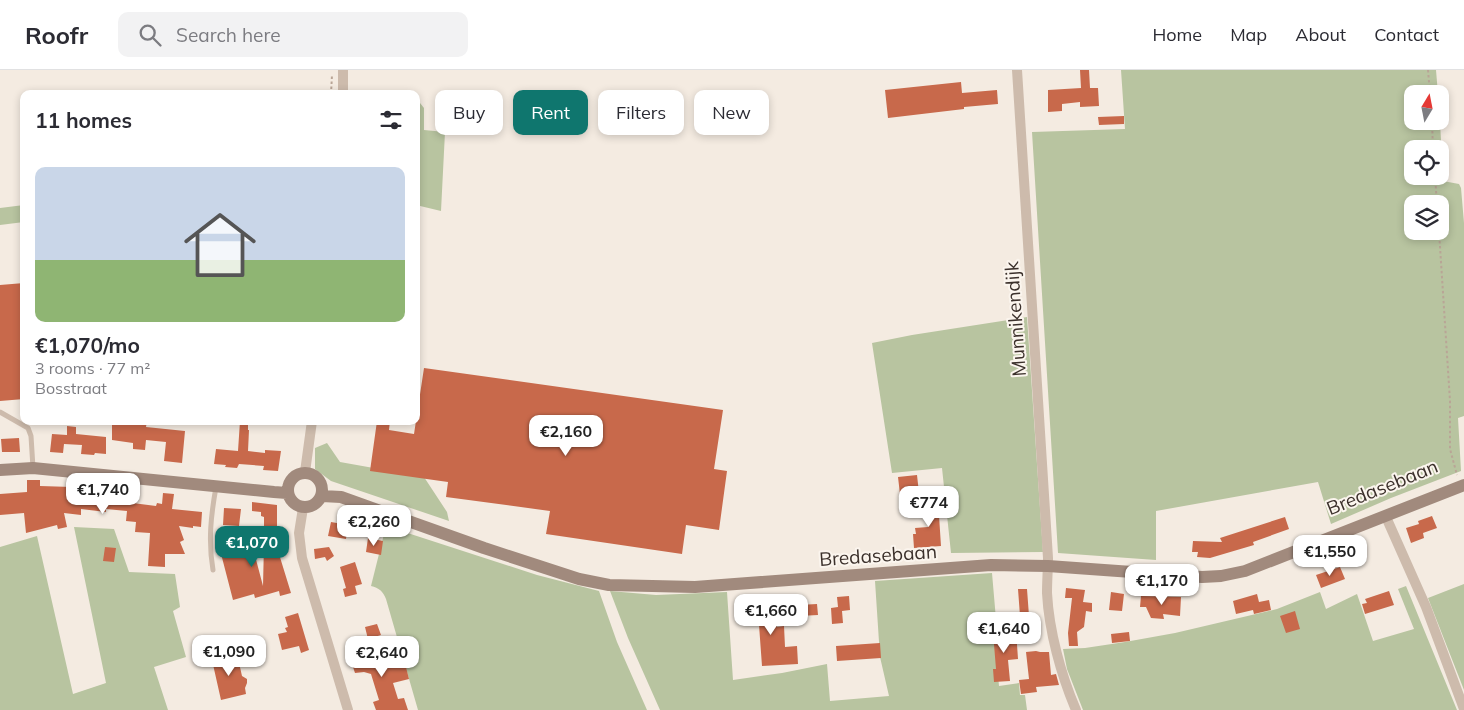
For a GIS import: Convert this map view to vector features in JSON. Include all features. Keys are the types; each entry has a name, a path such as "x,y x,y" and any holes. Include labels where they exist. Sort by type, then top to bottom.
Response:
{"street":[{"path":"343,70 343,90"},
{"name":"Munnikendijk","path":"1017,70 1048,566 1047,594 1052,631 1068,691 1076,710"},
{"path":"305,472 311,425"},
{"path":"0,470 33,468 287,493"},
{"path":"305,472 312,474 318,479 322,485 322,496 318,502 303,508 290,500 287,493 291,479 297,474 305,472"},
{"name":"Bredasebaan","path":"322,496 341,497 484,548 579,579 609,584 695,587 992,565 1048,566 1202,577 1221,576 1246,572 1463,486"},
{"path":"303,508 299,533 302,558 348,710"},
{"path":"1386,517 1426,607 1464,709"}],"lane":[{"path":"0,412 20,423"},
{"path":"23,425 28,428 31,436 33,468"},
{"path":"213,570 210,537 216,487"}],"path":[{"path":"331,90 332,70"},
{"path":"1428,70 1429,85"},
{"path":"1440,240 1450,401 1450,449 1463,486"}],"green space":[{"path":"1121,70 1436,70 1437,85 1404,85 1404,130 1440,130 1441,140 1404,140 1404,185 1449,185 1449,182 1459,184 1461,188 1464,223 1464,416 1458,418 1461,471 1331,524 1318,482 1156,511 1156,560 1058,553 1032,132 1125,129"},
{"path":"420,103 424,108 424,130 435,131 435,135 445,135 441,211 420,206"},
{"path":"20,206 20,222 0,225 0,208"},
{"path":"1027,317 1043,552 951,553 942,468 892,473 872,343"},
{"path":"327,443 340,462 424,477 447,512 449,521 331,481 315,469 315,448"},
{"path":"386,526 537,575 599,591 617,642 647,710 418,710 386,599 380,590 371,586"},
{"path":"74,527 114,529 129,572 175,574 180,607 173,611 186,657 154,667 168,710 0,710 0,547 37,536 73,694 106,683"},
{"path":"992,573 997,631 994,632 999,686 1019,683 1020,695 1025,695 1027,710 660,710 628,638 610,591 656,595 727,592 733,680 827,664 830,701 889,696 880,657 875,581"},
{"path":"1464,584 1464,690 1428,598"},
{"path":"1406,586 1457,710 1083,710 1067,669 1063,649 1085,648 1175,633 1277,609 1320,592 1326,609 1357,594 1373,641 1414,629 1398,589"}],"building":[{"path":"1080,70 1089,70 1090,88 1098,88 1099,106 1080,107 1080,102 1062,104 1062,111 1048,112 1048,90 1081,88"},
{"path":"961,82 962,93 997,90 998,104 888,118 885,90"},
{"path":"1124,116 1124,124 1099,125 1098,117"},
{"path":"20,283 20,399 0,401 0,285"},
{"path":"424,368 723,410 714,469 727,471 719,530 686,525 682,554 546,534 550,511 446,497 448,482 370,471 376,425 390,425 389,430 414,434 415,425 420,425 420,394"},
{"path":"112,425 146,425 146,427 185,431 182,463 164,461 166,442 146,440 145,450 133,449 133,443 112,440"},
{"path":"240,425 248,425 248,451 265,453 265,450 281,451 278,471 263,470 264,466 239,464 237,468 214,464 216,449 238,451"},
{"path":"67,426 76,427 76,434 106,437 106,454 81,454 82,445 64,444 63,453 50,452 52,434 67,435"},
{"path":"19,438 20,452 2,452 1,439"},
{"path":"917,475 920,502 901,503 898,477"},
{"path":"27,480 40,480 40,486 72,487 72,484 82,485 81,492 108,496 107,498 117,499 117,501 156,506 157,503 162,504 163,493 174,494 172,509 202,512 201,527 179,526 184,540 180,542 185,554 165,554 165,567 148,566 150,533 135,532 136,522 126,521 127,511 106,509 106,512 81,509 81,515 64,513 67,527 58,529 57,525 26,533 24,513 0,515 0,494 27,492"},
{"path":"938,500 941,546 914,548 913,534 916,534 915,528 928,527 926,501"},
{"path":"252,502 277,505 277,529 264,529 264,517 261,516 261,512 252,511"},
{"path":"224,508 241,509 239,526 223,525"},
{"path":"1432,516 1437,528 1423,533 1424,538 1411,543 1406,528 1419,524 1418,521"},
{"path":"1285,517 1289,529 1253,542 1254,545 1210,558 1197,557 1198,552 1192,552 1193,541 1222,542 1220,538"},
{"path":"331,522 348,525 346,539 328,536"},
{"path":"233,528 246,529 245,539 250,537 263,586 264,544 273,542 276,555 279,554 291,593 280,596 279,591 255,598 254,594 233,600 219,546 231,542"},
{"path":"368,538 383,541 381,555 366,552"},
{"path":"105,547 116,548 114,562 103,561"},
{"path":"329,547 334,556 327,561 325,557 315,559 314,549"},
{"path":"355,562 362,584 355,586 357,594 345,597 343,589 346,588 340,567"},
{"path":"1340,567 1345,579 1321,588 1316,575"},
{"path":"1066,588 1085,590 1083,602 1092,603 1092,612 1086,611 1084,627 1077,632 1078,646 1069,646 1068,633 1072,598 1065,598"},
{"path":"1018,589 1027,589 1029,616 1020,616"},
{"path":"1389,591 1394,605 1365,614 1362,604 1367,603 1365,599"},
{"path":"1111,592 1124,594 1122,611 1109,610"},
{"path":"1257,594 1259,602 1269,600 1271,610 1254,614 1253,610 1236,614 1233,601"},
{"path":"849,596 850,610 842,611 843,623 832,624 831,608 838,607 837,597"},
{"path":"1141,596 1181,597 1180,616 1163,614 1164,619 1151,618 1146,607 1140,607"},
{"path":"768,601 768,604 775,604 777,627 784,626 785,647 797,646 798,664 762,666 759,625 756,626 756,619 747,619 746,603"},
{"path":"817,604 818,615 799,616 799,605"},
{"path":"1295,611 1300,629 1286,633 1280,616"},
{"path":"298,613 309,650 301,653 299,646 282,650 278,634 287,632 285,628 288,627 285,617"},
{"path":"377,624 381,635 368,639 365,627"},
{"path":"1016,630 1018,659 1008,660 1010,681 994,682 993,669 996,669 993,632"},
{"path":"1129,632 1130,641 1112,643 1111,634"},
{"path":"370,642 377,666 396,660 398,668 406,667 409,679 393,683 398,699 404,698 408,710 376,710 373,702 379,700 371,674 364,672 355,673 352,664 357,663 353,648"},
{"path":"880,643 881,658 837,661 836,646"},
{"path":"1026,652 1049,652 1051,675 1056,674 1059,685 1036,687 1037,692 1021,694 1019,680 1029,679"},
{"path":"237,654 242,676 247,679 246,694 221,700 212,660"}]}
